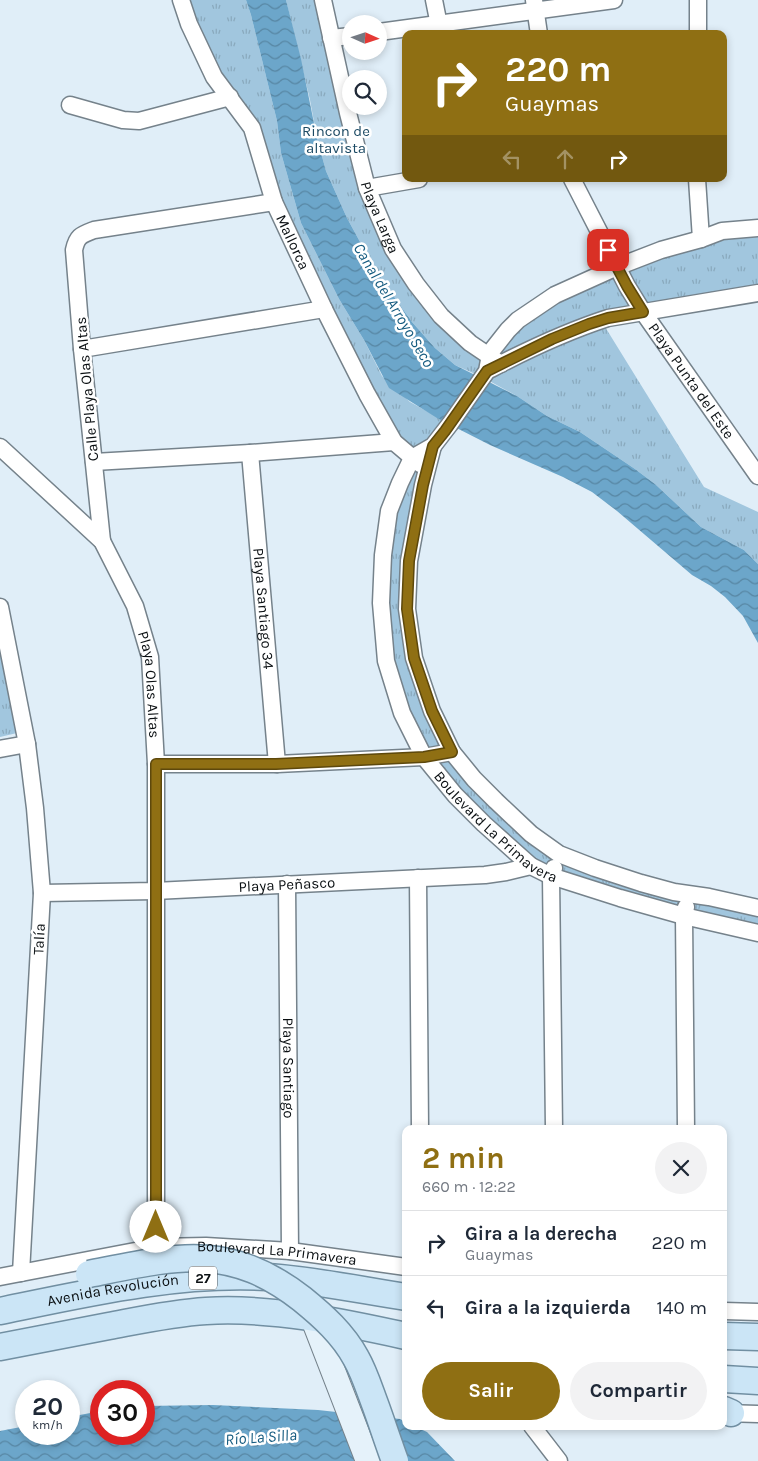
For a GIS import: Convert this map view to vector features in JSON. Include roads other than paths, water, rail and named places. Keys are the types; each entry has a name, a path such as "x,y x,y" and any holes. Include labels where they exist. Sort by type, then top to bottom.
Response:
{"main road":[{"path":"0,1293 159,1260 180,1258 204,1258 235,1263 271,1277 317,1311 345,1340 364,1374 395,1461"},
{"name":"Avenida Revolución","path":"0,1311 134,1286 225,1277 267,1277 305,1281 402,1296"},
{"path":"368,1461 313,1319 320,1310 328,1306 390,1308 402,1306"},
{"name":"27","path":"0,1347 184,1313 230,1310 313,1319 362,1332 402,1336"},
{"path":"339,1388 349,1355 362,1332"},
{"path":"727,1336 758,1337"},
{"path":"727,1379 758,1381"}],"street":[{"name":"Mallorca","path":"181,0 189,24 214,76 252,128 274,202 324,309 394,442 428,469"},
{"name":"Playa Larga","path":"323,0 367,188 393,249 416,284 441,316 470,343 490,367"},
{"path":"434,0 439,24"},
{"path":"388,31 439,24 534,6 614,0"},
{"path":"698,0 698,30"},
{"path":"534,6 538,30"},
{"path":"331,38 342,37"},
{"path":"70,105 123,120 139,121 230,97"},
{"path":"367,188 402,182"},
{"name":"Playa Punta del Este","path":"574,182 617,267 643,312 758,476"},
{"path":"697,182 701,238"},
{"name":"Calle Playa Olas Altas","path":"102,541 82,349 74,250 76,241 79,237 94,230 274,202"},
{"name":"Boulevard La Primavera","path":"758,228 722,231 661,250 617,267 555,295 508,330 493,349 490,367 445,431 433,446 412,458 394,496 383,556 381,603 386,661 402,713 424,757 455,795 531,866 551,876 620,898 684,916 758,933"},
{"name":"Boulevard La Primavera","path":"490,367 552,339 608,318 758,293"},
{"path":"82,349 324,309"},
{"path":"94,462 394,442"},
{"name":"Boulevard La Primavera","path":"433,446 423,485 409,561 407,609 414,658 432,711 452,752 474,779 496,801 531,834 559,854 641,883 758,908"},
{"name":"Playa Olas Altas","path":"0,447 102,541 135,606 150,657 156,764 156,1246"},
{"name":"Playa Santiago 34","path":"250,453 276,764"},
{"name":"Talía","path":"0,607 4,647 26,744 35,808 42,893 21,1273"},
{"path":"0,749 26,744"},
{"path":"156,764 276,764 424,757 452,752"},
{"path":"554,1125 551,876 559,854"},
{"name":"Playa Peñasco","path":"42,893 155,891 485,875 531,866"},
{"path":"418,878 420,1125"},
{"name":"Playa Santiago","path":"287,884 290,1251"},
{"path":"686,1125 684,916 688,894"},
{"name":"Boulevard La Primavera","path":"0,1277 156,1246 206,1246 290,1251 402,1267"},
{"path":"727,1311 758,1312"},
{"path":"727,1412 758,1414"},
{"path":"535,1430 559,1461"}],"water":[{"name":"Canal del Arroyo Seco","path":"246,0 286,0 326,171 347,218 365,251 385,284 412,322 435,348 455,365 517,396 547,416 580,432 655,484 701,527 744,550 758,564 758,643 743,616 725,597 692,575 592,492 490,445 437,418 389,388 364,340 339,299 301,223 281,153 277,121"},
{"name":"Río La Silla","path":"213,1405 318,1410 400,1419 402,1420 402,1430 423,1430 427,1432 455,1461 0,1461 0,1431 15,1428 15,1445 80,1445 80,1415 90,1413 90,1445 155,1445 155,1406"}],"park label":[{"name":"Rincon de altavista","path":"336,140"}]}
